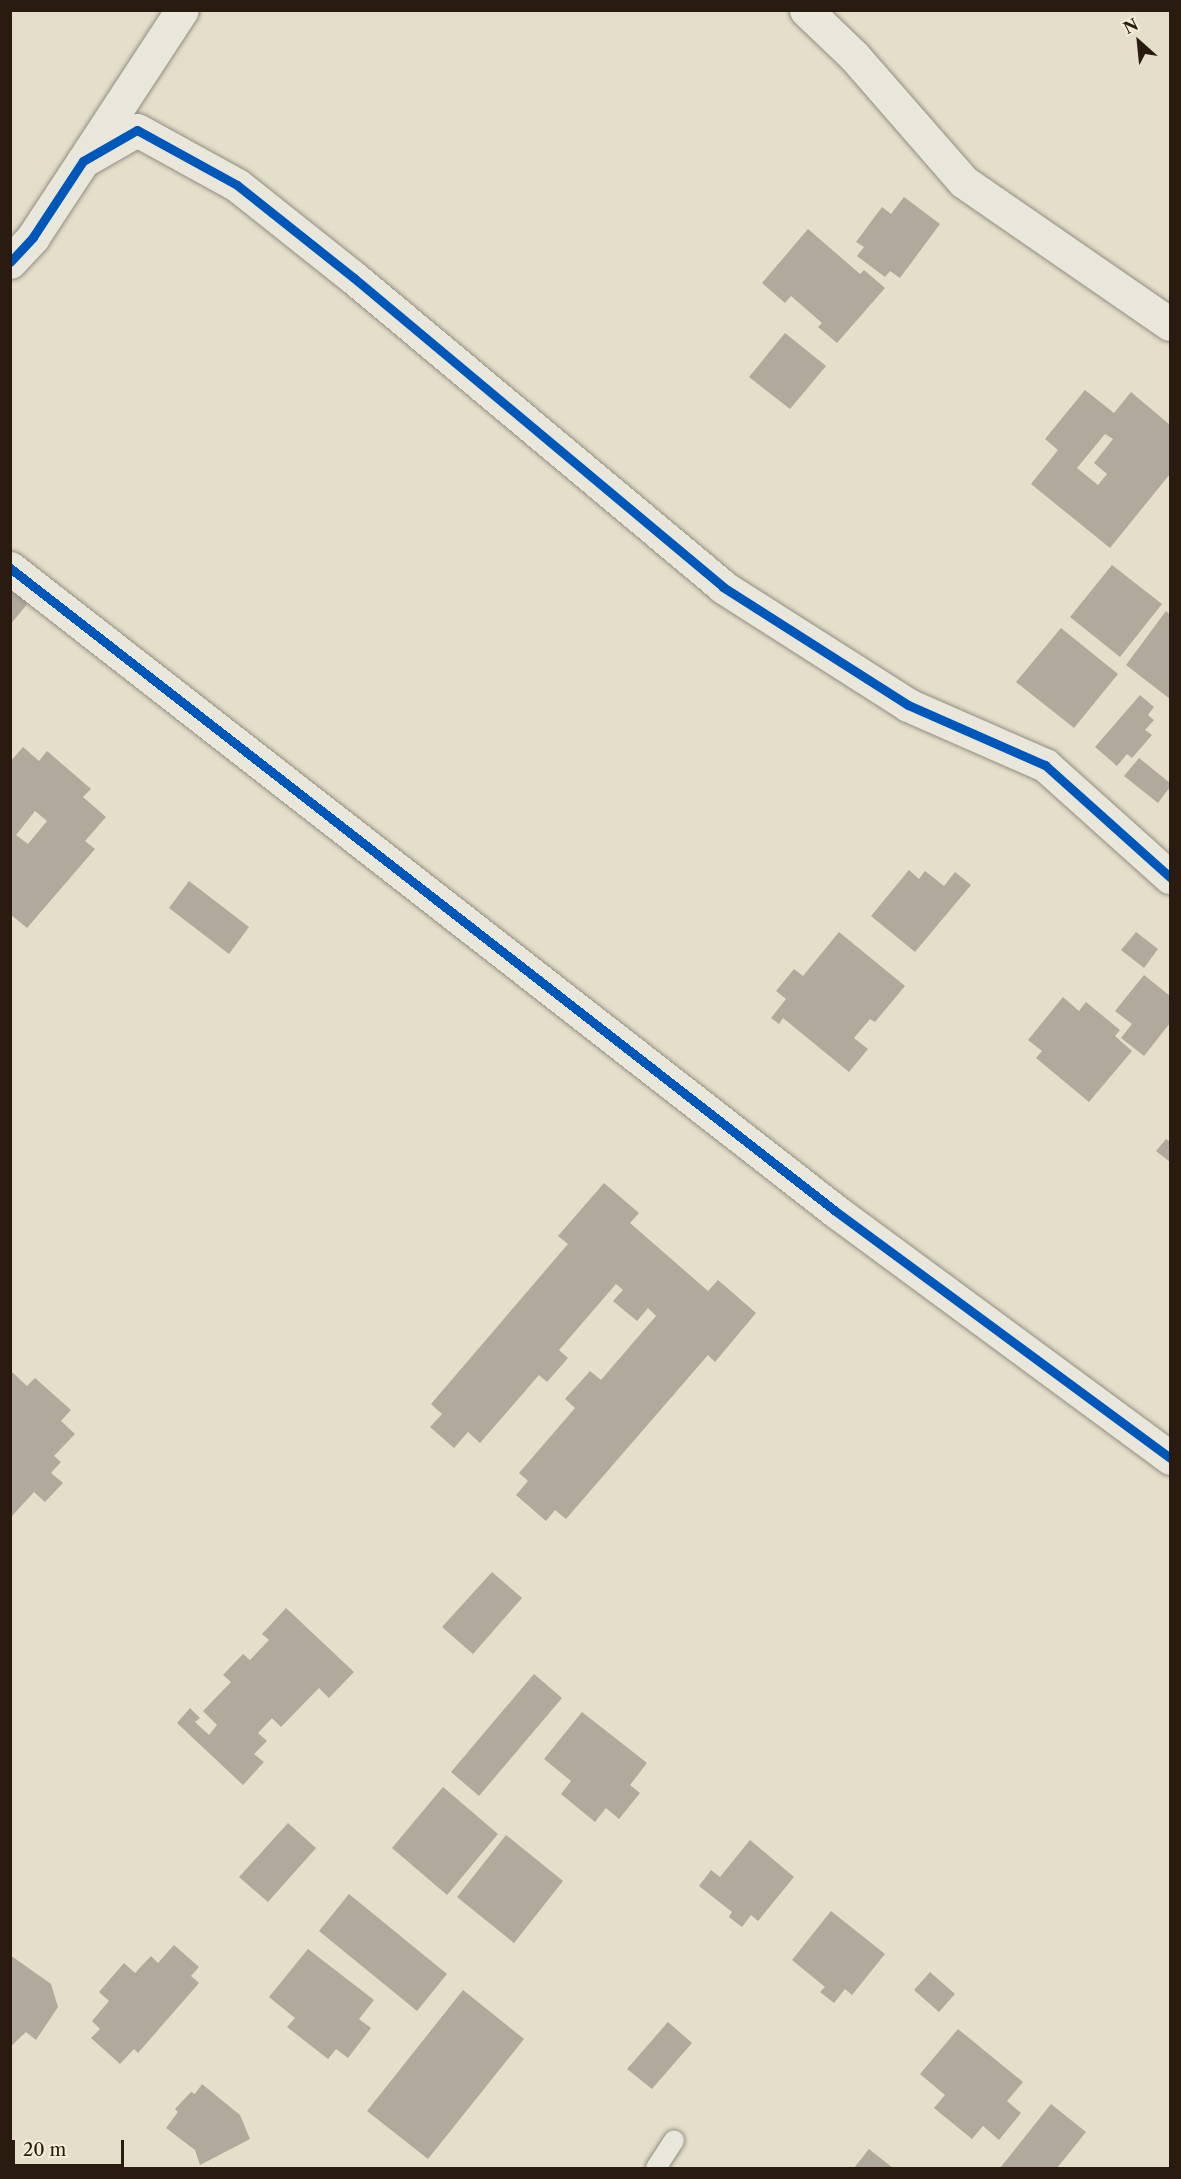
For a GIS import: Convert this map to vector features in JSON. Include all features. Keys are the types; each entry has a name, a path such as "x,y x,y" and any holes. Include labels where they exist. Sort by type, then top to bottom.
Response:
{"street":[{"path":"10,262 33,237 182,10"},
{"path":"806,10 854,56 964,182 1170,324"},
{"path":"83,161 137,130 237,185 354,278 723,587 908,705 1045,765 1170,877"},
{"path":"10,568 834,1210 1170,1458"}],"lane":[{"path":"656,2169 674,2140"}],"building":[{"path":"904,197 940,224 900,278 890,271 885,277 857,256 864,247 856,242 882,207 891,214"},
{"path":"808,229 860,274 864,270 885,288 837,343 818,327 822,323 791,296 785,303 762,283"},
{"path":"785,333 826,366 790,409 749,377"},
{"path":"1085,390 1114,413 1131,392 1170,425 1170,474 1110,548 1031,484 1058,450 1045,439","holes":["1105,434 1113,439 1094,463 1107,474 1098,485 1077,468"]},
{"path":"1112,565 1162,604 1120,657 1070,617"},
{"path":"10,589 28,603 10,625"},
{"path":"1166,611 1170,615 1170,699 1126,665"},
{"path":"1061,628 1118,674 1074,728 1016,682"},
{"path":"1140,695 1154,707 1148,715 1154,720 1145,730 1152,735 1132,758 1127,754 1117,766 1095,747"},
{"path":"23,747 39,761 47,751 91,789 83,797 106,817 85,841 95,849 27,928 10,914 10,762","holes":["35,811 47,821 28,844 16,835"]},
{"path":"1139,758 1170,783 1170,787 1158,803 1124,776"},
{"path":"909,870 919,879 925,871 944,886 955,872 971,885 915,952 871,916"},
{"path":"189,881 249,927 229,954 169,908"},
{"path":"839,932 905,986 875,1022 870,1019 854,1038 868,1049 849,1072 783,1018 779,1024 771,1018 786,999 776,991 794,969 803,976"},
{"path":"1136,932 1158,949 1144,968 1121,950"},
{"path":"1144,975 1170,996 1170,1023 1144,1056 1121,1038 1132,1024 1115,1011"},
{"path":"1063,997 1079,1011 1086,1002 1120,1030 1115,1036 1132,1051 1089,1102 1036,1058 1042,1051 1028,1040"},
{"path":"1166,1139 1170,1142 1170,1162 1156,1151"},
{"path":"604,1183 639,1213 630,1223 708,1291 718,1280 756,1313 715,1362 708,1355 566,1519 555,1510 546,1521 516,1495 528,1481 519,1473 575,1408 565,1399 590,1371 601,1380 656,1316 648,1308 637,1321 613,1301 623,1290 616,1284 559,1350 568,1358 547,1382 539,1375 480,1443 468,1432 454,1448 430,1427 442,1414 431,1404 568,1244 558,1236"},
{"path":"12,1372 27,1386 35,1378 71,1410 61,1421 75,1434 54,1456 61,1462 51,1473 63,1483 45,1502 34,1492 12,1516"},
{"path":"492,1572 522,1598 473,1654 442,1627"},
{"path":"286,1608 354,1672 329,1698 319,1688 281,1727 272,1718 258,1733 267,1741 254,1754 264,1762 243,1785 177,1723 190,1708 200,1718 195,1722 209,1735 217,1725 203,1711 231,1682 223,1675 243,1654 250,1660 269,1640 262,1634"},
{"path":"534,1674 562,1698 479,1796 451,1772"},
{"path":"582,1712 647,1763 630,1785 640,1793 619,1819 606,1808 595,1822 561,1794 571,1781 544,1759"},
{"path":"443,1787 498,1834 447,1895 392,1848"},
{"path":"288,1823 316,1848 268,1902 239,1877"},
{"path":"506,1835 563,1881 514,1943 457,1897"},
{"path":"750,1840 794,1877 758,1921 751,1915 742,1927 729,1917 732,1912 699,1886 711,1870 720,1877"},
{"path":"349,1894 447,1974 417,2011 319,1931"},
{"path":"831,1911 885,1954 852,1995 845,1989 834,2003 820,1992 825,1987 792,1960"},
{"path":"174,1945 199,1967 191,1976 199,1983 138,2053 134,2049 120,2064 91,2038 100,2029 92,2021 109,2001 99,1992 124,1963 135,1973 151,1956 158,1963"},
{"path":"308,1949 374,2000 359,2019 371,2028 348,2058 336,2049 328,2059 287,2027 295,2018 269,1997"},
{"path":"10,1955 51,1984 58,2007 36,2040 26,2032 10,2047"},
{"path":"930,1972 955,1994 939,2012 914,1990"},
{"path":"463,1990 524,2039 428,2159 367,2111"},
{"path":"668,2022 692,2043 652,2089 627,2069"},
{"path":"958,2029 1023,2082 1007,2101 1021,2113 999,2140 983,2126 972,2139 934,2108 945,2095 920,2074"},
{"path":"202,2084 240,2115 250,2139 200,2165 195,2150 166,2128 178,2112 175,2109 191,2092 195,2094"},
{"path":"1051,2104 1086,2132 1057,2168 1000,2168"},
{"path":"869,2149 893,2168 854,2168"}],"cycle path":[{"path":"10,262 33,237 83,161 137,130 237,185 354,278 723,587 908,705 1045,765 1170,877"},
{"path":"10,568 834,1210 1170,1458"}]}
